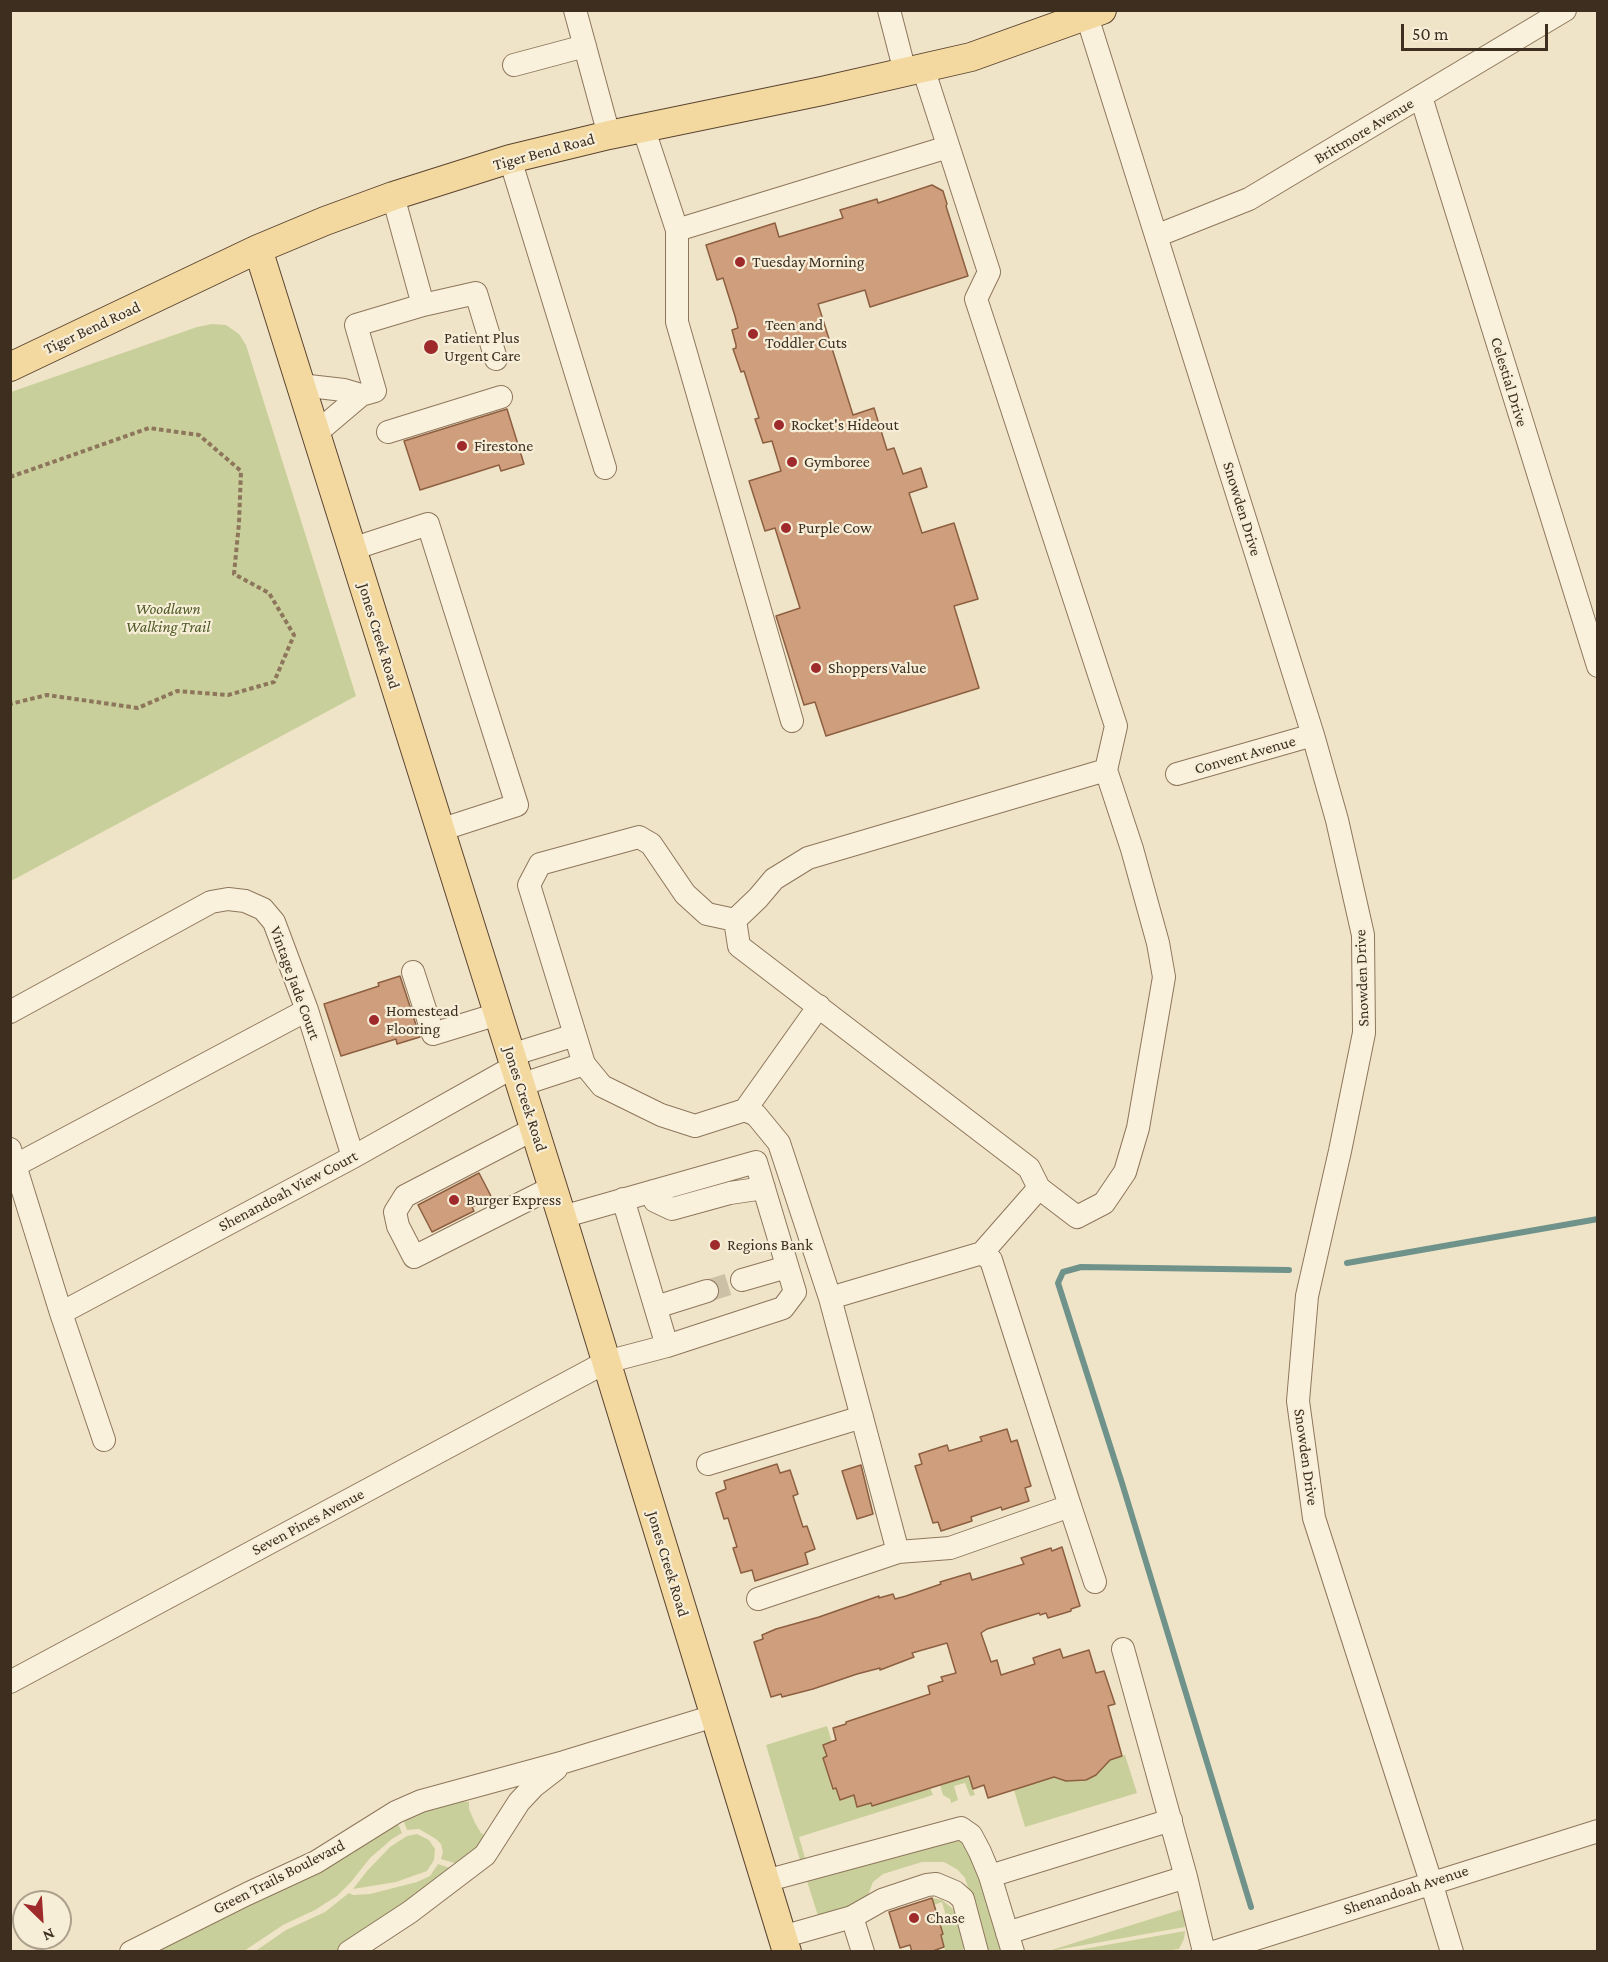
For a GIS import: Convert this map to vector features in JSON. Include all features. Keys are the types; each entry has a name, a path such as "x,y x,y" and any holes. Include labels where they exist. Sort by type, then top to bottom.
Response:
{"main road":[{"name":"Tiger Bend Road","path":"10,367 258,249 393,196 510,159 609,135 822,91 970,57 1092,12"},
{"name":"Jones Creek Road","path":"258,249 553,1187 784,1944"}],"street":[{"path":"575,10 609,135"},
{"path":"735,920 739,946 1029,1168 1039,1188 1077,1217 1104,1203 1125,1172 1138,1128 1164,977 1158,943 1132,849 1106,770 1116,726 976,299 989,272 948,147 889,10"},
{"name":"Brittmore Avenue","path":"1156,236 1249,199 1565,10"},
{"name":"Snowden Drive","path":"1092,12 1156,236 1313,735 1337,820 1363,934 1364,1033 1340,1151 1306,1296 1298,1401 1314,1518 1452,1952"},
{"path":"514,65 585,46"},
{"name":"Celestial Drive","path":"1421,98 1598,666"},
{"path":"643,127 677,230 677,322 792,721"},
{"path":"677,230 948,147"},
{"path":"510,159 605,468"},
{"path":"393,196 423,305"},
{"path":"315,434 361,395 375,391 356,325 423,305 476,293 496,359"},
{"path":"300,386 344,390 361,395"},
{"path":"388,432 501,397"},
{"path":"352,549 415,516 428,524 517,806 440,830"},
{"name":"Convent Avenue","path":"1177,774 1313,735"},
{"path":"735,920 774,879 808,858 1106,770"},
{"path":"735,920 707,914 685,894 651,844 639,837 540,864 529,885 584,1064 602,1086 661,1115 695,1126 745,1110 819,1006"},
{"name":"Vintage Jade Court","path":"10,1011 211,902 228,898 246,901 263,909 274,922 307,1010 353,1157"},
{"path":"413,972 433,1034 498,1014"},
{"path":"104,1440 61,1313 13,1157 307,1010"},
{"path":"515,1069 575,1035"},
{"path":"515,1069 584,1064"},
{"name":"Shenandoah View Court","path":"61,1313 515,1069"},
{"path":"745,1110 756,1115 779,1143 830,1298 898,1552"},
{"path":"534,1129 405,1196 396,1212 398,1226 414,1257 553,1187"},
{"path":"562,1217 653,1191 655,1200 672,1209 730,1192 764,1188 787,1267 742,1280"},
{"path":"830,1298 982,1253 1039,1188"},
{"path":"623,1198 667,1346"},
{"path":"982,1253 991,1260 1095,1582"},
{"name":"Seven Pines Avenue","path":"10,1682 606,1362 667,1346 783,1308 795,1292 787,1267"},
{"path":"656,1307 707,1292"},
{"path":"708,1464 862,1417"},
{"path":"758,1599 898,1552 950,1548 1070,1506"},
{"path":"1123,1649 1186,1877 1204,1952"},
{"name":"Green Trails Boulevard","path":"131,1952 316,1862 412,1805 714,1716"},
{"name":"Green Trails Boulevard","path":"350,1952 410,1912 485,1855 519,1802 534,1786 564,1762"},
{"path":"990,1876 1170,1820"},
{"path":"765,1881 962,1828 971,1835 980,1852 990,1876 1010,1942 1186,1877"},
{"name":"Shenandoah Avenue","path":"1214,1952 1598,1830"},
{"path":"784,1944 852,1917 882,1900 936,1884 955,1892 963,1899 977,1952"},
{"path":"852,1917 863,1952"}],"path":[{"path":"10,477 149,428 199,435 241,471 234,574 269,593 294,635 274,682 228,695 177,691 138,708 47,695 10,704"}],"green space":[{"name":"Woodlawn Walking Trail","path":"212,324 226,325 239,334 246,345 356,696 11,881 11,392 197,327"},
{"path":"827,1726 832,1742 823,1745 827,1756 823,1758 832,1789 836,1788 840,1800 854,1795 858,1807 871,1803 872,1806 917,1792 927,1786 933,1795 799,1837 805,1858 800,1860 766,1745"},
{"path":"1125,1755 1137,1793 1025,1827 1014,1790 1040,1775 1042,1781 1054,1777 1066,1781 1086,1780 1096,1775 1110,1760"},
{"path":"964,1762 975,1795 970,1796 965,1783 954,1786 958,1800 951,1803 950,1799 943,1795 940,1785 945,1784 944,1780"},
{"path":"462,1801 469,1802 469,1809 475,1823 481,1833 486,1836 483,1845 461,1865 441,1859 443,1852 441,1844 419,1829 407,1830 403,1819 425,1809"},
{"path":"394,1823 399,1826 402,1833 370,1858 337,1896 315,1910 283,1925 244,1951 150,1952"},
{"path":"417,1834 429,1840 435,1849 434,1860 427,1871 396,1882 353,1889 390,1847 407,1836"},
{"path":"960,1839 972,1854 1001,1951 989,1951 965,1878 958,1870 944,1862 922,1862 883,1874 873,1882 867,1898 860,1906 818,1916 807,1881"},
{"path":"438,1864 450,1868 373,1929 336,1951 254,1952 286,1930 325,1912 349,1893 353,1895 370,1894 417,1882 430,1876"},
{"path":"932,1898 942,1900 953,1909 964,1946 963,1951 945,1951 940,1923 947,1920 942,1902 934,1905"},
{"path":"1183,1909 1185,1927 1045,1952"},
{"path":"1185,1931 1179,1949 1072,1951"}],"building":[{"path":"932,185 943,191 968,276 870,307 865,290 818,304 853,415 874,408 887,450 894,448 903,474 921,468 927,487 909,493 922,533 954,523 978,599 954,606 979,688 826,736 815,702 804,705 776,616 800,608 775,528 765,531 749,481 781,471 772,441 763,443 755,419 759,418 744,371 741,372 733,349 736,345 732,330 738,328 735,316 723,278 717,280 706,245 775,223 779,237 843,218 840,210 877,199 878,203"},
{"name":"Firestone","path":"507,409 524,464 501,471 499,465 420,490 404,441"},
{"name":"Homestead Flooring","path":"400,976 420,1037 397,1044 396,1039 341,1056 324,1004 379,986 378,983"},
{"name":"Burger Express","path":"479,1173 492,1198 472,1207 474,1211 432,1232 418,1205"},
{"path":"1007,1429 1011,1442 1017,1440 1031,1486 1025,1488 1029,1501 971,1517 972,1521 941,1531 938,1522 933,1523 915,1466 922,1464 919,1454 947,1445 949,1451 982,1441 980,1437"},
{"path":"777,1464 780,1473 790,1470 798,1494 793,1496 803,1527 807,1526 815,1549 805,1553 808,1564 755,1581 752,1570 741,1573 733,1548 737,1547 728,1518 724,1519 716,1493 726,1489 724,1481"},
{"path":"861,1465 873,1514 857,1519 842,1471"},
{"path":"1062,1547 1080,1606 1048,1618 1046,1613 1040,1615 1039,1613 987,1629 981,1633 991,1662 997,1660 1001,1675 1035,1664 1033,1658 1060,1649 1063,1658 1089,1650 1096,1673 1104,1671 1115,1704 1108,1706 1122,1756 1110,1760 1096,1775 1086,1780 1066,1781 1054,1777 988,1798 984,1785 973,1789 969,1776 872,1806 871,1803 857,1807 854,1795 840,1800 836,1788 833,1789 823,1758 827,1756 823,1745 836,1740 833,1728 930,1694 928,1686 943,1681 941,1677 956,1673 947,1643 912,1653 914,1657 880,1670 880,1668 857,1674 782,1697 781,1694 771,1697 754,1642 763,1639 762,1635 776,1629 879,1596 879,1598 893,1594 895,1599 970,1573 972,1580 1024,1564 1021,1558 1051,1548 1052,1551"},
{"name":"Chase","path":"932,1898 943,1934 941,1935 944,1947 930,1952 912,1952 910,1945 900,1948 889,1912"}],"waterway":[{"path":"1347,1263 1598,1219"},
{"path":"1251,1907 1122,1483 1058,1283 1063,1272 1081,1267 1289,1270"}],"tunnel":[{"path":"707,1291 742,1280"}],"place":[{"name":"Tuesday Morning","path":"740,262"},
{"name":"Teen and Toddler Cuts","path":"753,334"},
{"name":"Patient Plus Urgent Care","path":"431,347"},
{"name":"Rocket's Hideout","path":"779,425"},
{"name":"Firestone","path":"462,446"},
{"name":"Gymboree","path":"792,462"},
{"name":"Purple Cow","path":"786,528"},
{"name":"Shoppers Value","path":"816,668"},
{"name":"Homestead Flooring","path":"374,1020"},
{"name":"Burger Express","path":"454,1200"},
{"name":"Regions Bank","path":"715,1245"},
{"name":"Chase","path":"914,1918"}]}
